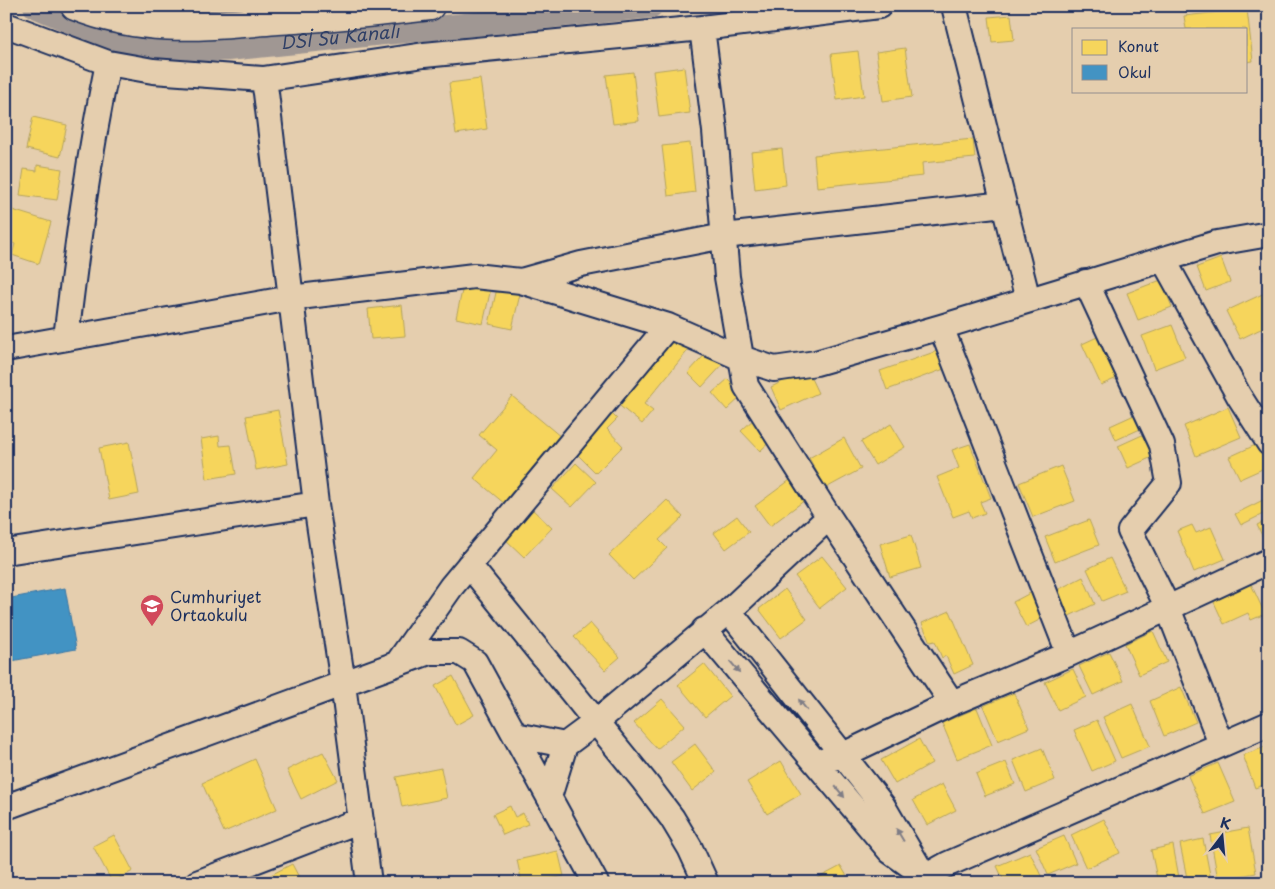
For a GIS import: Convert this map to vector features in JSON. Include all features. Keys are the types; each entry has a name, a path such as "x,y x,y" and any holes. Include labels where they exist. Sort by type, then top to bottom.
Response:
{"street":[{"path":"75,6 97,15 156,26 192,27 300,12 428,6"},
{"path":"6,25 108,63 153,71 263,79 424,55 702,28 879,6"},
{"path":"954,6 1028,300"},
{"path":"702,28 715,131 727,277 746,386 829,517 952,703"},
{"path":"66,338 81,212 108,63"},
{"path":"263,79 316,504 343,684 369,883"},
{"path":"521,281 580,264 724,236 1004,204"},
{"path":"6,349 291,298 474,276 521,281 668,326 741,358 774,369 816,363 941,327 1217,242 1269,234"},
{"path":"1163,259 1239,396 1269,443"},
{"path":"1086,282 1162,444 1169,483 1130,531 1168,608 1221,744"},
{"path":"399,662 469,565 668,326"},
{"path":"941,327 1069,654"},
{"path":"6,552 316,504"},
{"path":"549,797 565,745 596,722 730,610 829,517"},
{"path":"816,763 843,755 952,703 1069,654 1269,561"},
{"path":"469,565 672,818 690,848 706,883"},
{"path":"730,610 883,806 923,881"},
{"path":"704,630 890,851 923,881"},
{"path":"6,807 399,662 429,652 460,652 475,662 596,883"},
{"path":"923,881 948,864 1269,724"},
{"path":"515,735 565,745"},
{"path":"197,883 361,820"}],"building: Konut":[{"path":"1247,9 1253,61 1248,62 1248,28 1186,28 1184,16"},
{"path":"1011,15 1014,40 992,42 989,17"},
{"path":"905,48 912,97 883,101 876,52"},
{"path":"858,51 864,96 837,100 831,54"},
{"path":"684,67 690,113 659,117 653,71"},
{"path":"633,72 639,121 613,124 606,75"},
{"path":"480,79 487,129 456,134 449,83"},
{"path":"33,117 67,125 60,157 26,149"},
{"path":"973,139 975,158 922,163 923,176 817,187 814,155"},
{"path":"690,143 695,192 668,196 662,146"},
{"path":"782,149 786,185 755,189 751,152"},
{"path":"37,165 62,169 57,200 20,195 24,169 37,171"},
{"path":"6,208 51,222 39,264 12,255 15,244 6,241"},
{"path":"1221,258 1230,282 1206,291 1197,267"},
{"path":"1161,280 1172,307 1138,320 1127,293"},
{"path":"464,282 491,288 483,324 456,318"},
{"path":"497,288 520,294 512,329 489,324"},
{"path":"1269,291 1269,325 1240,339 1226,311"},
{"path":"402,305 405,336 371,339 368,309"},
{"path":"1172,325 1185,357 1154,369 1142,336"},
{"path":"671,333 690,348 644,404 653,411 642,424 615,402"},
{"path":"1106,333 1124,375 1101,385 1082,344"},
{"path":"1269,336 1269,353 1262,339"},
{"path":"710,349 725,362 702,387 688,373"},
{"path":"940,350 947,368 887,390 880,371"},
{"path":"807,370 818,393 781,410 771,387"},
{"path":"728,379 743,395 727,410 712,393"},
{"path":"512,396 561,437 505,504 474,478 497,450 479,435"},
{"path":"1228,407 1241,437 1196,456 1184,426"},
{"path":"278,410 288,464 256,470 246,416"},
{"path":"1143,411 1149,425 1116,440 1110,426"},
{"path":"610,412 617,419 607,429 623,446 596,473 572,449"},
{"path":"757,416 775,437 760,451 741,431"},
{"path":"891,424 905,447 875,465 861,442"},
{"path":"1151,431 1161,453 1128,468 1118,446"},
{"path":"219,436 220,446 231,445 236,474 207,479 201,439"},
{"path":"844,438 861,469 826,488 809,458"},
{"path":"129,442 139,494 109,500 99,448"},
{"path":"1262,442 1269,456 1269,466 1240,479 1229,457"},
{"path":"970,444 991,498 980,502 985,513 972,518 969,511 953,517 937,477 959,468 952,450"},
{"path":"576,463 596,482 572,507 552,489"},
{"path":"1061,466 1075,501 1033,517 1019,483"},
{"path":"790,480 805,500 770,526 755,506"},
{"path":"1269,497 1269,511 1241,525 1235,514"},
{"path":"667,500 683,517 659,540 667,548 633,580 609,555"},
{"path":"532,509 552,528 524,557 504,538"},
{"path":"737,516 749,532 726,549 714,533"},
{"path":"1269,519 1269,545 1267,546 1257,525"},
{"path":"1089,520 1099,545 1055,562 1045,537"},
{"path":"1192,525 1196,533 1211,527 1225,559 1194,572 1177,531"},
{"path":"911,535 921,568 890,577 880,544"},
{"path":"822,556 847,587 820,608 795,576"},
{"path":"1110,558 1126,591 1102,601 1087,569"},
{"path":"1083,577 1095,604 1069,616 1057,590"},
{"path":"1251,584 1265,614 1251,620 1248,613 1224,624 1213,600"},
{"path":"785,589 807,619 781,638 759,609"},
{"path":"1032,592 1045,617 1026,627 1013,602"},
{"path":"950,611 973,665 954,674 946,656 942,658 935,641 930,642 922,623"},
{"path":"590,623 620,657 605,670 574,637"},
{"path":"1153,631 1167,662 1139,675 1125,644"},
{"path":"1109,652 1123,681 1093,695 1079,666"},
{"path":"704,664 730,696 705,717 678,685"},
{"path":"1073,669 1086,697 1058,710 1045,682"},
{"path":"453,676 474,715 456,725 435,686"},
{"path":"1181,687 1196,722 1164,736 1150,701"},
{"path":"1014,693 1029,728 998,741 983,706"},
{"path":"662,699 685,725 657,749 634,723"},
{"path":"1132,704 1150,746 1121,758 1103,717"},
{"path":"977,708 992,745 957,759 942,723"},
{"path":"1097,720 1115,761 1092,771 1074,730"},
{"path":"919,739 932,763 895,784 881,760"},
{"path":"695,744 716,772 692,791 671,762"},
{"path":"1265,747 1269,756 1269,783 1255,788 1243,755"},
{"path":"1042,748 1055,780 1026,792 1013,760"},
{"path":"323,752 338,780 301,799 287,770"},
{"path":"255,759 277,809 224,832 202,783"},
{"path":"781,761 801,794 767,814 747,782"},
{"path":"1006,762 1015,784 985,796 976,774"},
{"path":"1218,763 1235,802 1205,814 1188,776"},
{"path":"441,768 447,798 402,807 396,777"},
{"path":"942,784 956,810 927,825 913,800"},
{"path":"510,806 515,817 523,813 528,824 503,835 493,814"},
{"path":"1104,819 1120,853 1086,868 1071,835"},
{"path":"1248,828 1256,873 1218,880 1210,835"},
{"path":"1269,832 1269,847 1267,847 1264,833"},
{"path":"114,835 133,871 112,882 93,846"},
{"path":"1064,836 1076,863 1048,875 1036,848"},
{"path":"1203,839 1211,880 1188,883 1180,844"},
{"path":"1173,845 1180,883 1158,883 1151,850"},
{"path":"558,851 564,876 533,883 522,883 517,860"},
{"path":"1030,852 1042,878 1030,883 1005,883 997,866"},
{"path":"292,864 302,883 262,883 261,880"},
{"path":"841,866 851,883 809,883"}],"building: Okul":[{"path":"65,588 76,649 6,662 6,599"}],"waterway":[{"name":"DSİ Su Kanalı","path":"35,6 111,39 157,51 228,49 651,6"}],"place":[{"name":"Cumhuriyet Ortaokulu","path":"152,627"}]}
